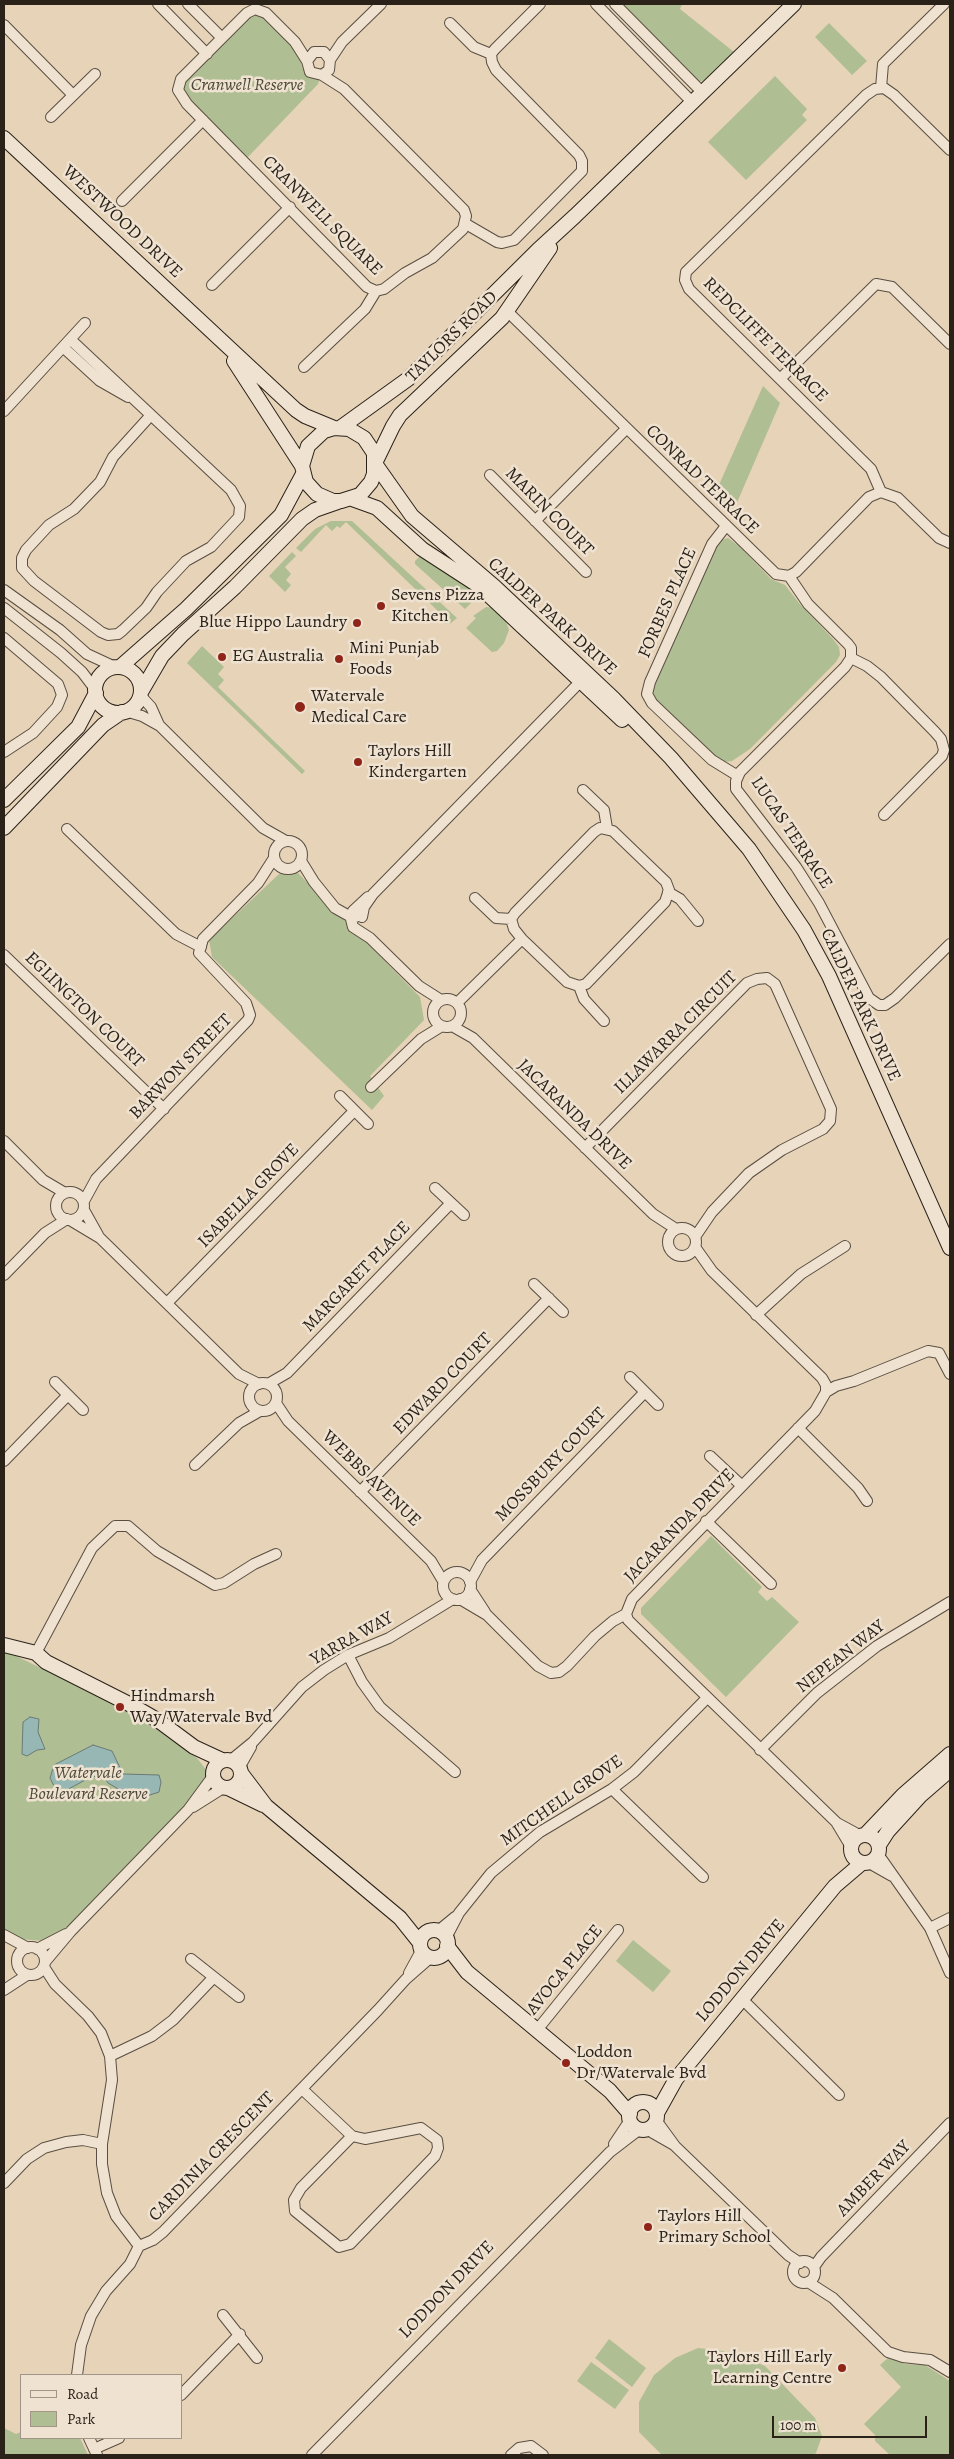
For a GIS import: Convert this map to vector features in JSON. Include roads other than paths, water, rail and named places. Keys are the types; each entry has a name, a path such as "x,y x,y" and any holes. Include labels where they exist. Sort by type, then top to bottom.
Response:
{"street":[{"path":"158,4 207,54"},
{"path":"188,4 222,38"},
{"path":"322,75 342,42 381,4"},
{"path":"491,54 540,4"},
{"path":"596,4 698,98"},
{"path":"615,4 698,98"},
{"name":"TAYLORS ROAD","path":"337,428 408,379 492,295 794,4"},
{"path":"944,4 883,64 878,88 894,95 950,150"},
{"name":"CRANWELL SQUARE","path":"306,61 295,42 266,13 259,9 247,13 178,84 180,96 367,287 376,291 384,289 405,273 432,258 466,224"},
{"path":"450,22 474,47 491,54"},
{"path":"4,25 73,95"},
{"name":"CRANWELL SQUARE","path":"295,42 318,51"},
{"path":"342,42 318,51 306,61 310,72 322,75 344,90 464,210 466,224 502,243 514,240 582,171 582,161 579,155 496,70 491,54"},
{"path":"318,51 327,54 344,90"},
{"path":"52,116 95,74"},
{"name":"REDCLIFFE TERRACE","path":"878,88 866,95 686,272 685,280 689,289 872,469 881,492"},
{"path":"122,201 203,120"},
{"name":"WESTWOOD DRIVE","path":"4,138 296,410 337,428"},
{"path":"212,284 290,207"},
{"name":"TAYLORS ROAD","path":"376,463 400,415 489,331 507,310 546,253 575,216"},
{"path":"780,379 876,284 887,285 896,290 950,344"},
{"path":"304,368 365,309 376,291"},
{"path":"492,295 507,310"},
{"name":"CONRAD TERRACE","path":"507,310 770,570 776,574 789,576"},
{"path":"4,412 68,344 85,323"},
{"name":"WESTWOOD DRIVE","path":"214,334 248,381 303,470"},
{"path":"68,344 100,381 135,400 151,415 231,490 239,501 240,512 233,524 211,547 186,560 134,620 118,634 108,635 101,632 30,577 22,568 22,558 26,550 49,525 74,509 100,482 113,457 151,415"},
{"path":"4,800 78,727 103,672 117,667 186,609 280,515 303,470 308,446 324,431 337,428 349,429 364,438 370,445 376,463 371,482 366,489 347,500 315,510 302,519 235,587 170,646 140,693 135,705 103,725 4,828"},
{"path":"535,521 626,428"},
{"name":"CALDER PARK DRIVE","path":"376,463 412,516 584,677 704,797 749,849 808,938 853,1028 950,1248"},
{"path":"303,470 306,482 317,494 333,501 347,500"},
{"name":"MARIN COURT","path":"490,475 586,572"},
{"path":"884,815 947,751 935,732 888,684 873,670 851,658 851,648 848,644 808,604 789,576 796,572 869,497 881,492 898,498 939,538 950,543"},
{"name":"CALDER PARK DRIVE","path":"347,500 377,508 422,549 491,591"},
{"name":"FORBES PLACE","path":"726,526 710,548 650,682 648,694 652,703 712,760 738,776"},
{"path":"4,590 60,630 87,654 133,672 140,685 140,693 151,707 160,726"},
{"path":"4,608 82,672 96,691 102,706 108,710 148,719 160,726 263,828 299,846 303,855 301,861 258,883"},
{"path":"4,638 58,684 62,695 57,708 33,733 4,752"},
{"name":"LUCAS TERRACE","path":"851,658 845,667 738,776 736,789 796,867 814,896 869,998 879,1005 884,1005 895,998 950,944"},
{"path":"356,915 373,894 584,677"},
{"path":"583,790 604,810 606,828"},
{"path":"263,828 275,854 286,868 314,882"},
{"path":"600,828 613,831 666,882 668,892 666,902 586,984 578,986 567,982 522,939 514,929 511,919 600,828"},
{"path":"67,829 176,934 201,947 203,940 258,883 280,844 286,841"},
{"path":"301,861 314,882 329,899 356,915 370,938 419,986 441,1000 449,999 457,1003 460,1010 460,1017 420,1040 371,1087"},
{"path":"668,892 686,904 698,921"},
{"path":"475,898 496,918 511,919"},
{"path":"457,1003 522,939"},
{"name":"BARWON STREET","path":"57,1206 70,1193 96,1179 238,1033 250,1015 246,1003 199,953 201,947"},
{"name":"EGLINGTON COURT","path":"4,955 164,1109"},
{"name":"ILLAWARRA CIRCUIT","path":"584,1148 747,983 767,978 774,984 832,1109 830,1121 823,1129 782,1150 749,1173 712,1212 693,1237"},
{"path":"419,986 433,1013 447,1026"},
{"path":"578,986 584,1000 604,1020"},
{"path":"420,1040 441,1000"},
{"name":"JACARANDA DRIVE","path":"460,1017 473,1038 584,1148 653,1214 676,1229"},
{"name":"JACARANDA DRIVE","path":"447,1026 473,1038"},
{"path":"340,1096 368,1124"},
{"name":"ISABELLA GROVE","path":"166,1303 354,1111"},
{"path":"4,1141 44,1180 70,1193 84,1205 100,1238"},
{"name":"BARWON STREET","path":"84,1205 96,1179"},
{"path":"44,1180 57,1206 69,1220 100,1238 239,1374 250,1398"},
{"path":"435,1188 464,1215"},
{"name":"MARGARET PLACE","path":"239,1423 264,1411 276,1398 287,1373 451,1203"},
{"path":"4,1275 45,1233 69,1220 79,1217 84,1205"},
{"path":"45,1233 57,1206"},
{"name":"JACARANDA DRIVE","path":"653,1214 668,1239"},
{"path":"712,1270 693,1237 676,1229 668,1239 669,1247 674,1254 686,1255 712,1270 822,1378 826,1385 826,1392"},
{"path":"686,1255 693,1237"},
{"path":"756,1314 801,1274 845,1246"},
{"path":"534,1284 563,1312"},
{"name":"EDWARD COURT","path":"360,1492 549,1298"},
{"path":"826,1392 836,1386 854,1381 928,1351 939,1354 950,1374"},
{"name":"MARGARET PLACE","path":"239,1423 250,1398 251,1390 287,1373"},
{"path":"239,1374 264,1384"},
{"path":"630,1377 658,1406"},
{"path":"55,1382 83,1410"},
{"name":"WEBBS AVENUE","path":"264,1384 276,1398 288,1421 360,1492 431,1560 456,1572"},
{"name":"MOSSBURY COURT","path":"470,1586 482,1560 644,1392"},
{"name":"JACARANDA DRIVE","path":"626,1614 632,1599 815,1411 826,1392"},
{"path":"4,1461 68,1395"},
{"name":"WEBBS AVENUE","path":"250,1398 264,1411 288,1421"},
{"path":"195,1465 239,1423"},
{"path":"798,1428 858,1488 867,1502"},
{"path":"710,1456 742,1486"},
{"path":"706,1521 771,1584"},
{"path":"36,1654 92,1548 115,1526 128,1526 157,1551 215,1585 224,1583 254,1564 276,1554"},
{"name":"WEBBS AVENUE","path":"431,1560 443,1586"},
{"name":"MOSSBURY COURT","path":"456,1572 482,1560"},
{"path":"487,1615 457,1599 443,1586 456,1572 467,1576 470,1586 487,1615 538,1666 551,1673 559,1672 567,1666 601,1631 613,1621 626,1614 628,1620 836,1822 865,1855 893,1877 913,1901 930,1928 950,1973"},
{"name":"YARRA WAY","path":"429,1613 443,1586"},
{"path":"457,1599 467,1595 470,1586"},
{"name":"YARRA WAY","path":"233,1765 302,1687 348,1655 388,1638 429,1613 457,1599"},
{"name":"NEPEAN WAY","path":"760,1750 824,1687 877,1646 950,1602"},
{"path":"4,1645 36,1654 46,1662 153,1717 194,1747 233,1765 266,1806 400,1918 427,1952 467,1972"},
{"path":"348,1655 362,1682 380,1707 455,1772"},
{"name":"MITCHELL GROVE","path":"440,1937 491,1873 517,1849 540,1832 612,1789 634,1772 707,1698"},
{"path":"194,1747 213,1774 216,1784 266,1806"},
{"path":"865,1855 854,1840 863,1836 903,1795 950,1754"},
{"path":"4,1989 32,1975 45,1964 71,1931 188,1810 213,1774 216,1765 233,1765"},
{"path":"188,1810 226,1788 236,1785 233,1765"},
{"name":"LODDON DRIVE","path":"312,2455 610,2152 676,2079 835,1886 920,1796 950,1770"},
{"path":"612,1789 703,1877"},
{"path":"836,1822 863,1836 874,1838 865,1855"},
{"path":"400,1918 440,1937 467,1972 643,2116 806,2270 888,2352 903,2357 930,2360 950,2372"},
{"path":"930,1928 950,1918"},
{"name":"AVOCA PLACE","path":"537,2030 618,1930"},
{"path":"4,1989 18,1961 33,1948 71,1931"},
{"path":"4,1935 43,1954 45,1964 55,1984 88,2016 101,2033 110,2056 112,2080 102,2144 102,2164 107,2193 116,2216 139,2246 130,2264 106,2292 91,2316 81,2345 77,2374"},
{"path":"4,1935 18,1961 32,1975 55,1984"},
{"path":"427,1952 423,1936 440,1937"},
{"path":"427,1952 444,1954 440,1937"},
{"name":"CARDINIA CRESCENT","path":"139,2246 154,2240 163,2232 406,1978 427,1952"},
{"path":"191,1959 239,1997"},
{"path":"110,2056 152,2036 174,2020 214,1977"},
{"path":"742,1999 839,2094"},
{"path":"302,2088 352,2136 365,2138 421,2128 437,2140 438,2148 435,2156 350,2244 346,2247 339,2247 295,2211 294,2200 301,2188 352,2136"},
{"name":"AMBER WAY","path":"806,2270 821,2257 950,2123"},
{"path":"4,2183 27,2159 44,2148 83,2140 102,2144"},
{"path":"223,2315 240,2334 257,2358"},
{"path":"182,2394 240,2334"},
{"path":"90,2439 96,2452 117,2439"},
{"path":"511,2455 525,2446 531,2446 543,2455"}],"water":[{"path":"30,1717 39,1719 38,1732 45,1749 37,1750 27,1756 22,1754 23,1722"},
{"path":"93,1745 112,1751 123,1774 159,1775 161,1782 159,1792 150,1795 133,1790 120,1790 108,1783 103,1774 87,1779 65,1791 54,1786 50,1778 54,1765"}],"place":[{"name":"Sevens Pizza Kitchen","path":"381,606"},
{"name":"Blue Hippo Laundry","path":"357,623"},
{"name":"EG Australia","path":"222,657"},
{"name":"Mini Punjab Foods","path":"339,659"},
{"name":"Watervale Medical Care","path":"300,707"},
{"name":"Taylors Hill Kindergarten","path":"358,762"},
{"name":"Hindmarsh Way/Watervale Bvd","path":"120,1707"},
{"name":"Loddon Dr/Watervale Bvd","path":"566,2063"},
{"name":"Taylors Hill Primary School","path":"648,2227"},
{"name":"Taylors Hill Early Learning Centre","path":"842,2368"}],"park label":[{"name":"Cranwell Reserve","path":"247,86"},
{"name":"Watervale Boulevard Reserve","path":"88,1784"}]}
